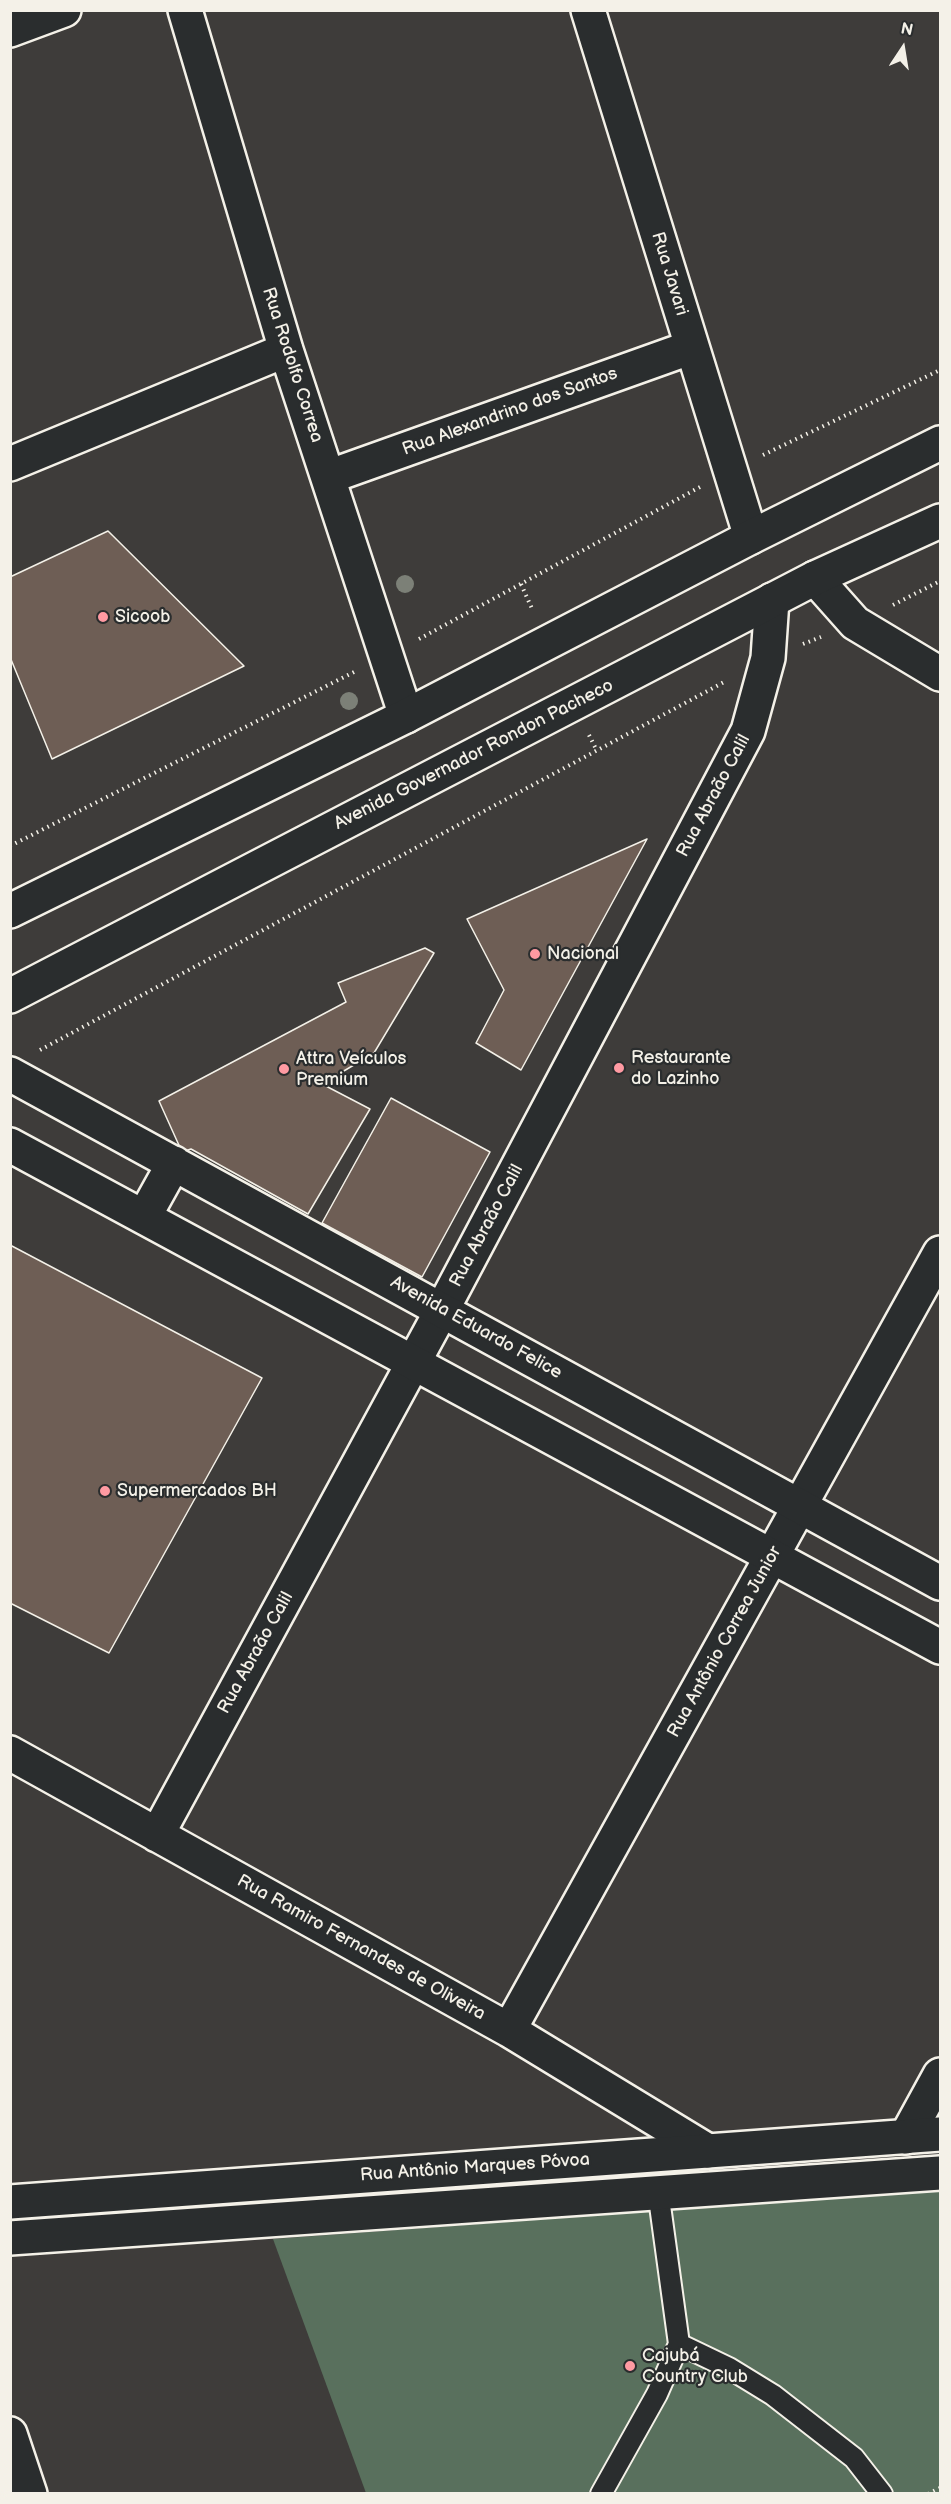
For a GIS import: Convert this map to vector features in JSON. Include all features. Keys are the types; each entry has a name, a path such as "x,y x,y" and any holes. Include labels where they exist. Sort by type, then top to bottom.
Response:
{"street":[{"path":"10,30 64,10"},
{"name":"Rua Rodolfo Correa","path":"185,10 286,350 406,716"},
{"name":"Rua Javari","path":"588,10 751,537"},
{"name":"Rua Alexandrino dos Santos","path":"328,477 692,347"},
{"path":"10,464 286,350"},
{"path":"10,911 406,716 751,537 940,444"},
{"name":"Avenida Governador Rondon Pacheco","path":"10,996 815,578 940,521"},
{"path":"815,578 855,623 940,674"},
{"name":"Rua Abraão Calil","path":"157,1835 442,1310 748,731 768,658 772,600"},
{"name":"Avenida Eduardo Felice","path":"21,1064 174,1163 940,1583"},
{"path":"10,1145 940,1647"},
{"path":"144,1217 174,1163"},
{"name":"Rua Antônio Correa Junior","path":"509,2030 940,1252"},
{"name":"Rua Ramiro Fernandes de Oliveira","path":"10,1753 509,2030 708,2151"},
{"path":"906,2137 940,2075"},
{"name":"Rua Antônio Marques Póvoa","path":"10,2202 940,2134"},
{"path":"658,2191 663,2179 671,2171 696,2163 708,2151"},
{"name":"Rua Antônio Marques Póvoa","path":"10,2238 940,2173"},
{"path":"10,2434 30,2493"}],"lane":[{"path":"601,2493 657,2394 678,2343 658,2191"},
{"path":"678,2343 729,2368 773,2395 854,2458 882,2493"}],"path":[{"path":"10,846 522,586 730,471 940,370"},
{"path":"21,1064 596,748 768,658 855,623 940,581"},
{"path":"928,2493 940,2488"}],"green space":[{"name":"Cajubá Country Club","path":"940,2190 940,2493 366,2493 273,2239"}],"building":[{"name":"Sicoob","path":"108,531 244,666 52,759 10,657 10,577"},
{"name":"Nacional","path":"647,839 521,1070 476,1043 504,990 467,919"},
{"name":"Attra Veículos Premium","path":"425,948 434,953 374,1053 322,1084 370,1109 308,1214 191,1149 182,1152 159,1101 346,1002 338,983"},
{"path":"391,1098 490,1152 422,1277 322,1223"},
{"name":"Supermercados BH","path":"10,1245 262,1378 109,1653 10,1603"}],"place":[{"name":"Sicoob","path":"103,617"},
{"name":"Nacional","path":"535,954"},
{"name":"Restaurante do Lazinho","path":"619,1068"},
{"name":"Attra Veículos Premium","path":"284,1069"},
{"name":"Supermercados BH","path":"105,1491"},
{"name":"Cajubá Country Club","path":"630,2366"}]}
